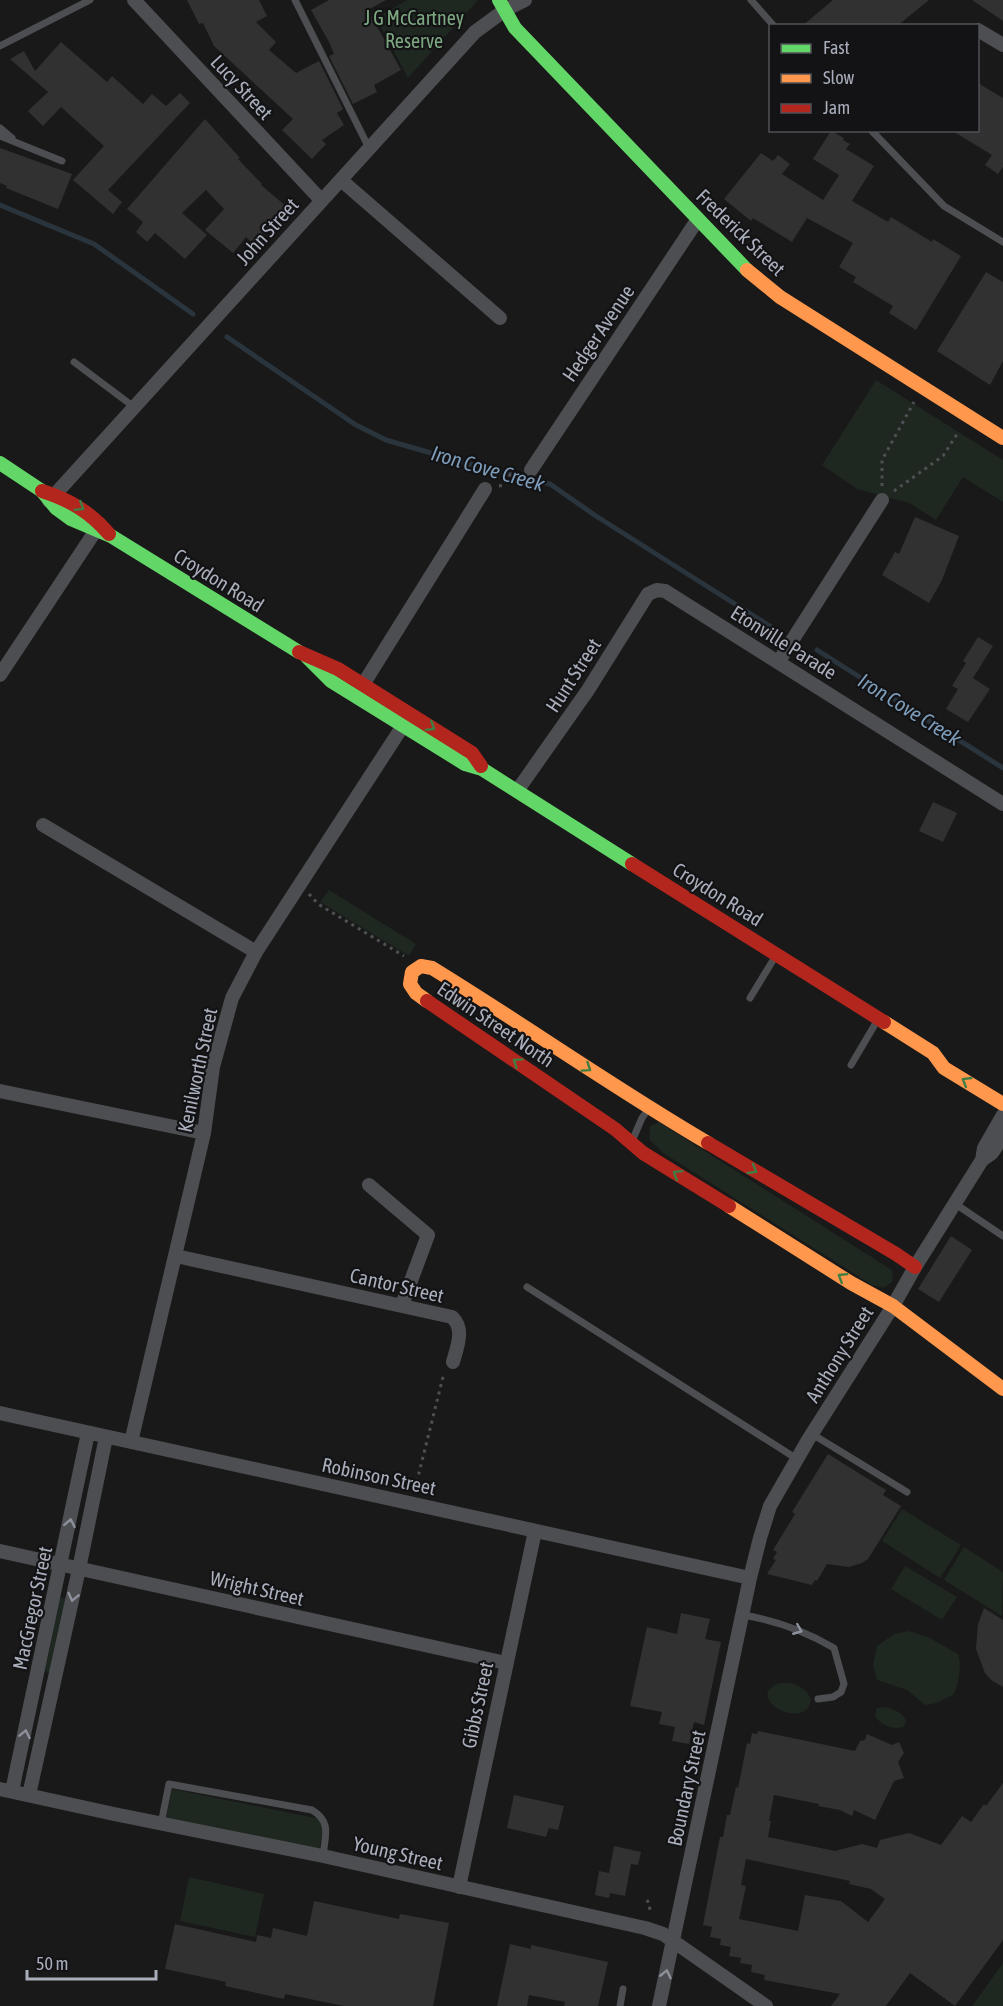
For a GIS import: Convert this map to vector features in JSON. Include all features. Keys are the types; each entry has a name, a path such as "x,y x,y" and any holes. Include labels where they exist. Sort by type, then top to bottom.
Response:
{"street":[{"name":"Lucy Street","path":"134,0 321,200"},
{"name":"John Street","path":"48,496 134,407 475,32 502,5 525,0"},
{"name":"Frederick Street","path":"502,5 514,28 747,270 780,297 1003,438"},
{"path":"979,31 1003,45"},
{"path":"341,180 500,318"},
{"name":"Hedger Avenue","path":"531,470 698,219"},
{"name":"Croydon Road","path":"0,463 48,496 71,519 98,527 307,657 338,669 364,684 472,753 482,769"},
{"path":"355,697 485,489"},
{"path":"779,661 882,500"},
{"path":"0,675 98,527"},
{"name":"Hunt Street","path":"517,791 588,690 648,594 657,590 665,591"},
{"name":"Etonville Parade","path":"665,591 1003,804"},
{"name":"Croydon Road","path":"307,657 331,681 355,697 465,764 482,769 879,1018 933,1053 944,1068 1003,1104"},
{"name":"Kenilworth Street","path":"131,1442 204,1133 213,1067 232,998 256,952 411,714"},
{"path":"43,825 256,952"},
{"name":"Edwin Street North","path":"915,1267 649,1109 510,1016 432,968 421,966 416,968 410,978 410,984 417,993 615,1129 643,1153 893,1306 1003,1389"},
{"name":"Croydon Road","path":"933,1053 949,1055 1003,1089"},
{"path":"0,1091 204,1133"},
{"name":"Anthony Street","path":"982,1160 984,1148 1003,1115"},
{"name":"Anthony Street","path":"750,1578 770,1506 954,1203 982,1160 992,1153 1003,1137"},
{"path":"369,1185 428,1235 402,1305"},
{"name":"Cantor Street","path":"176,1256 452,1317 458,1322 460,1332 453,1362"},
{"name":"Robinson Street","path":"0,1413 750,1578"},
{"name":"MacGregor Street","path":"6,1790 62,1564 88,1433"},
{"name":"MacGregor Street","path":"29,1795 106,1437"},
{"name":"Gibbs Street","path":"459,1887 535,1531"},
{"name":"Wright Street","path":"0,1551 506,1663"},
{"name":"Boundary Street","path":"659,2006 750,1578"},
{"name":"Young Street","path":"6,1790 323,1856 638,1926 663,1934 766,2006"}],"lane":[{"path":"0,46 90,0"},
{"path":"295,0 370,148"},
{"path":"751,0 772,24"},
{"path":"0,128 18,143"},
{"path":"873,132 944,206 1003,242"},
{"path":"0,136 62,161"},
{"path":"74,362 134,407"},
{"path":"750,998 777,954"},
{"path":"851,1065 879,1018"},
{"path":"631,1143 642,1118 649,1109"},
{"path":"954,1203 1003,1236"},
{"path":"527,1287 797,1459"},
{"path":"812,1434 907,1492"},
{"path":"742,1614 772,1620 815,1637 834,1648 844,1684 841,1692 832,1697 818,1699"},
{"path":"161,1824 170,1784 312,1810 322,1816 327,1827 323,1856"},
{"path":"620,2006 623,1989"}],"path":[{"path":"882,500 882,460 914,401"},
{"path":"882,500 943,456 960,430"},
{"path":"504,485 516,466"},
{"path":"300,883 318,904 421,966"},
{"path":"411,1503 444,1374 453,1362"}],"green space":[{"name":"J G McCartney Reserve","path":"407,0 478,0 408,78 376,18"},
{"path":"876,380 1003,460 1003,502 963,477 936,520 909,503 857,489 822,465"},
{"path":"329,890 416,944 409,956 320,902"},
{"path":"659,1122 892,1270 893,1281 884,1288 872,1285 663,1153 649,1139 650,1126"},
{"path":"902,1509 961,1545 940,1578 882,1541"},
{"path":"964,1547 1003,1572 1002,1616 944,1580"},
{"path":"905,1566 957,1597 942,1620 891,1589"},
{"path":"60,1597 66,1599 51,1673 45,1671"},
{"path":"909,1631 930,1638 958,1654 959,1674 954,1694 937,1703 925,1705 907,1690 877,1680 873,1665 877,1646 894,1634"},
{"path":"780,1683 794,1684 802,1688 811,1699 807,1709 799,1713 789,1713 771,1703 768,1696 770,1689"},
{"path":"886,1707 903,1715 906,1721 904,1727 887,1726 877,1719 875,1715 877,1708"},
{"path":"172,1789 325,1820 319,1851 166,1820"},
{"path":"189,1877 264,1894 255,1937 180,1921"},
{"path":"1003,1963 1003,2006 972,2006"}],"building":[{"path":"187,0 259,0 267,16 256,22 276,42 269,50 296,73 319,61 343,109 337,113 344,125 322,140 326,144 312,159 282,130 293,119 214,46 203,23 199,24"},
{"path":"329,0 386,0 368,10 401,70 374,85 377,92 353,104 329,56 334,54 329,42 311,10"},
{"path":"833,0 929,0 899,24 804,24"},
{"path":"972,0 1003,0 1003,21"},
{"path":"61,42 107,82 112,76 143,104 152,94 166,106 180,93 190,103 108,190 122,202 113,214 73,180 104,146 61,107 43,126 28,111 48,92 10,59 24,51 35,71"},
{"path":"979,84 1003,98 1003,167 998,174 985,165 992,155 954,132 979,132"},
{"path":"205,119 261,185 287,207 254,245 246,237 233,253 205,230 224,209 206,190 182,213 207,235 185,259 155,233 147,242 136,232 143,222 127,209"},
{"path":"830,132 844,138 843,140 850,144 846,149 874,166 852,201 888,222 891,217 932,242 933,239 961,256 916,330 889,313 893,306 853,282 856,277 839,267 853,243 807,218 792,242 753,218 751,221 724,199 761,153 773,161 778,155 790,164 782,174 823,200 839,175 813,159"},
{"path":"0,148 72,174 58,209 6,188 7,186 0,183"},
{"path":"986,272 1003,282 1003,361 990,385 937,351"},
{"path":"915,517 959,536 942,580 929,603 882,575 895,552 899,554"},
{"path":"978,637 993,646 973,678 990,689 968,722 946,709 958,689 952,686 966,663 963,661"},
{"path":"933,802 957,813 943,842 919,831"},
{"path":"951,1236 972,1250 939,1302 918,1289"},
{"path":"828,1454 886,1490 883,1495 901,1506 868,1559 862,1563 849,1567 827,1564 812,1585 767,1574 776,1560 773,1559 777,1552 773,1550 795,1514 792,1512"},
{"path":"984,1608 1003,1620 1003,1687 991,1680 985,1673 976,1649 978,1624"},
{"path":"681,1613 710,1619 705,1639 721,1642 704,1725 694,1722 689,1744 672,1741 675,1727 659,1724 662,1712 630,1706 647,1627 677,1634"},
{"path":"758,1731 855,1751 860,1741 865,1740 867,1734 892,1745 899,1742 904,1753 898,1762 904,1778 894,1781 875,1820 854,1810 852,1816 840,1810 818,1806 819,1804 774,1795 768,1837 835,1851 862,1844 877,1848 880,1840 909,1833 941,1845 962,1816 971,1822 1003,1783 1003,1940 955,2006 910,1973 886,2006 831,2006 840,1994 764,1980 765,1975 751,1972 752,1965 740,1963 741,1958 729,1956 731,1947 720,1945 721,1939 710,1937 712,1927 703,1925 720,1837 723,1837 727,1815 730,1815 736,1787 738,1788 747,1743 750,1744 752,1733 757,1734","holes":["746,1859 850,1881 849,1884 871,1889 885,1899 868,1922 841,1901 805,1895 798,1931 739,1919 746,1886 741,1885"]},
{"path":"514,1795 564,1806 558,1830 549,1828 546,1837 507,1828"},
{"path":"614,1846 641,1852 638,1865 631,1864 625,1896 610,1893 609,1898 595,1895 599,1871 609,1873"},
{"path":"314,1901 399,1919 400,1914 449,1923 433,2006 344,2006 285,1994 284,1999 225,1986 226,1982 165,1969 175,1924 256,1942 257,1935 271,1938 273,1928 307,1936"},
{"path":"510,1944 531,1949 531,1945 608,1962 598,2006 564,2006 565,2002 529,1995 527,2006 497,2006"}],"waterway":[{"name":"Iron Cove Creek","path":"0,205 94,244 193,314"},
{"name":"Iron Cove Creek","path":"227,337 356,425 386,440 550,484 596,516 776,630"},
{"name":"Iron Cove Creek","path":"817,650 1003,768"}],"traffic: fast":[{"path":"499,0 515,28 747,270"},
{"path":"0,463 42,491 56,508 71,519 111,536 299,652"},
{"path":"307,657 331,681 465,764 482,769 632,864"}],"traffic: slow":[{"path":"747,270 780,297 1003,438"},
{"path":"427,1001 416,993 410,984 412,972 421,966 432,968 708,1143"},
{"path":"884,1022 933,1053 944,1068 1003,1104"},
{"path":"729,1206 851,1283 893,1306 1003,1389"}],"traffic: jam":[{"path":"42,491 62,498 79,508 109,534"},
{"path":"299,652 338,669 472,753 481,766"},
{"path":"632,864 884,1022"},
{"path":"427,1001 615,1129 643,1153 729,1206"},
{"path":"708,1143 915,1267"}]}
